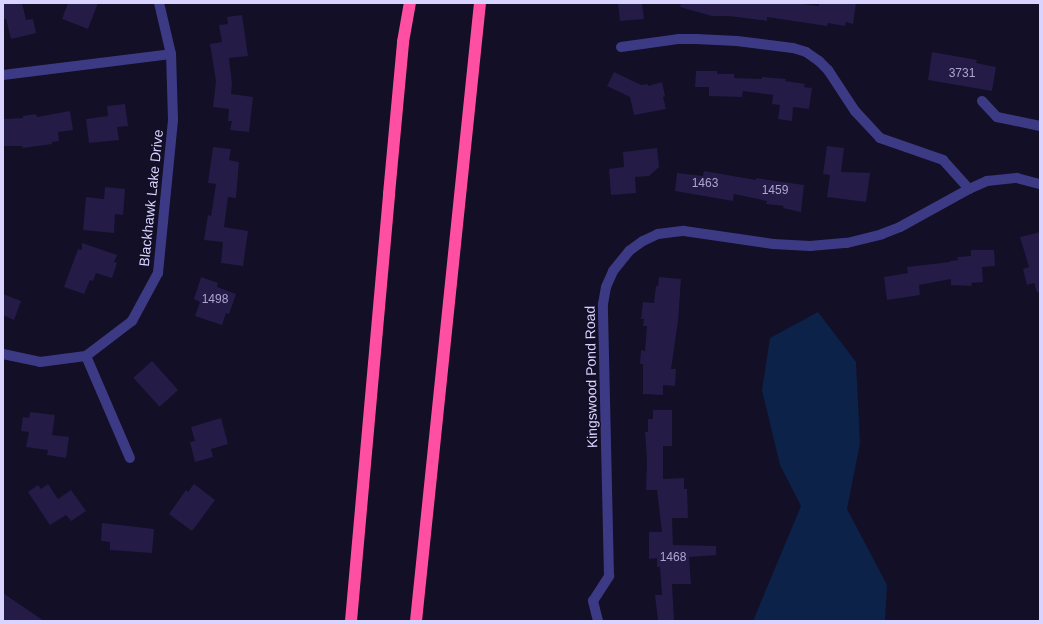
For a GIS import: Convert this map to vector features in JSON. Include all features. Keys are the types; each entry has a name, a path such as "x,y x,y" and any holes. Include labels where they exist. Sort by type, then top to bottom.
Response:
{"highway":[{"path":"351,621 403,42 410,3"},
{"path":"416,621 480,3"}],"street":[{"name":"Blackhawk Lake Drive","path":"3,354 40,362 86,356 132,321 158,273 173,120 171,54 159,3"},
{"path":"621,47 678,39 696,39 793,48 806,52 819,61 828,70 855,111 880,138 942,160 969,189"},
{"path":"3,75 171,54"},
{"path":"982,101 997,117 1040,126"},
{"name":"Kingswood Pond Road","path":"598,621 593,601 609,576 603,304 609,279 623,257 643,242 667,232 684,231 791,246 847,243 882,234 900,227 969,189 987,181 1007,178 1026,180 1040,184"},
{"path":"86,356 130,458"}],"water":[{"path":"818,312 856,362 860,443 847,509 887,585 885,621 753,621 801,506 780,465 762,390 770,338"}],"building":[{"path":"3,3 22,3 26,20 33,19 36,33 11,39 6,19 3,20"},
{"path":"68,3 98,3 88,29 62,19"},
{"path":"618,3 642,3 644,19 620,21"},
{"path":"681,3 794,3 819,6 819,3 856,3 853,24 846,22 845,26 828,23 827,26 767,17 767,21 729,16 712,16 680,7"},
{"path":"242,15 248,56 229,58 232,83 231,94 253,97 249,132 230,130 232,121 228,121 229,109 213,107 216,81 210,44 222,42 219,25 228,24 227,17"},
{"path":"932,52 977,60 976,63 996,67 992,91 928,80"},
{"path":"696,71 717,71 717,74 734,74 734,78 762,79 762,77 786,79 785,81 805,84 804,87 812,88 809,109 793,107 792,121 778,119 780,105 772,104 773,95 743,91 742,97 709,96 709,87 695,87"},
{"path":"614,72 641,85 648,84 648,86 662,82 665,96 663,97 666,109 634,115 630,97 607,86"},
{"path":"125,104 128,126 117,127 119,140 89,143 86,119 108,116 107,106"},
{"path":"70,111 73,130 58,132 59,141 52,142 52,144 23,148 22,146 3,146 3,119 23,118 23,116 36,114 37,117"},
{"path":"827,146 844,148 841,172 870,173 866,202 827,197 830,175 823,174"},
{"path":"213,147 231,149 229,160 239,162 236,198 228,197 224,227 248,231 243,266 221,263 223,242 204,240 208,215 211,216 216,184 208,183"},
{"path":"657,148 659,167 649,176 635,177 636,193 611,195 609,169 624,167 623,152"},
{"path":"704,171 756,180 756,178 804,185 801,212 783,208 784,206 766,204 767,201 734,194 733,201 675,191 677,173 703,176"},
{"path":"105,187 125,189 123,215 115,214 114,233 83,230 86,197 104,199"},
{"path":"1040,232 1040,292 1037,292 1034,283 1027,285 1023,269 1029,267 1020,237"},
{"path":"82,243 117,255 114,262 117,263 112,278 96,273 93,281 90,280 84,294 64,287 78,249 82,250"},
{"path":"971,250 994,250 995,266 982,267 983,282 971,283 972,286 951,285 951,279 919,285 920,295 887,300 884,277 908,273 907,267 950,262 958,260 957,257 971,256"},
{"path":"201,277 218,283 217,287 236,294 229,314 226,313 222,325 195,316 200,302 194,299"},
{"path":"659,277 681,279 678,321 671,369 676,369 675,386 663,385 663,395 643,394 643,364 640,364 641,350 645,351 647,326 643,326 644,319 641,319 643,302 654,303 656,286 658,286"},
{"path":"3,294 21,301 14,320 3,315"},
{"path":"152,361 178,390 160,407 133,378"},
{"path":"653,410 672,410 672,446 663,446 663,479 684,478 684,489 687,489 688,518 672,518 673,545 716,546 716,555 689,557 691,584 672,584 674,621 658,621 655,595 662,595 660,567 657,567 657,558 649,559 649,532 662,532 657,490 646,490 647,460 645,432 648,432 648,419 653,419"},
{"path":"30,412 55,415 52,435 69,437 66,458 47,455 48,450 26,447 29,432 21,431 23,417 29,418"},
{"path":"221,418 228,444 211,449 213,457 195,462 190,442 195,441 191,427"},
{"path":"48,484 58,499 71,490 86,511 71,521 66,515 50,525 28,492 38,485 41,489"},
{"path":"194,484 215,500 192,531 169,514 186,490 188,492"},
{"path":"102,523 154,529 152,553 110,550 110,542 101,541"},
{"path":"3,593 44,621 3,621"}]}
